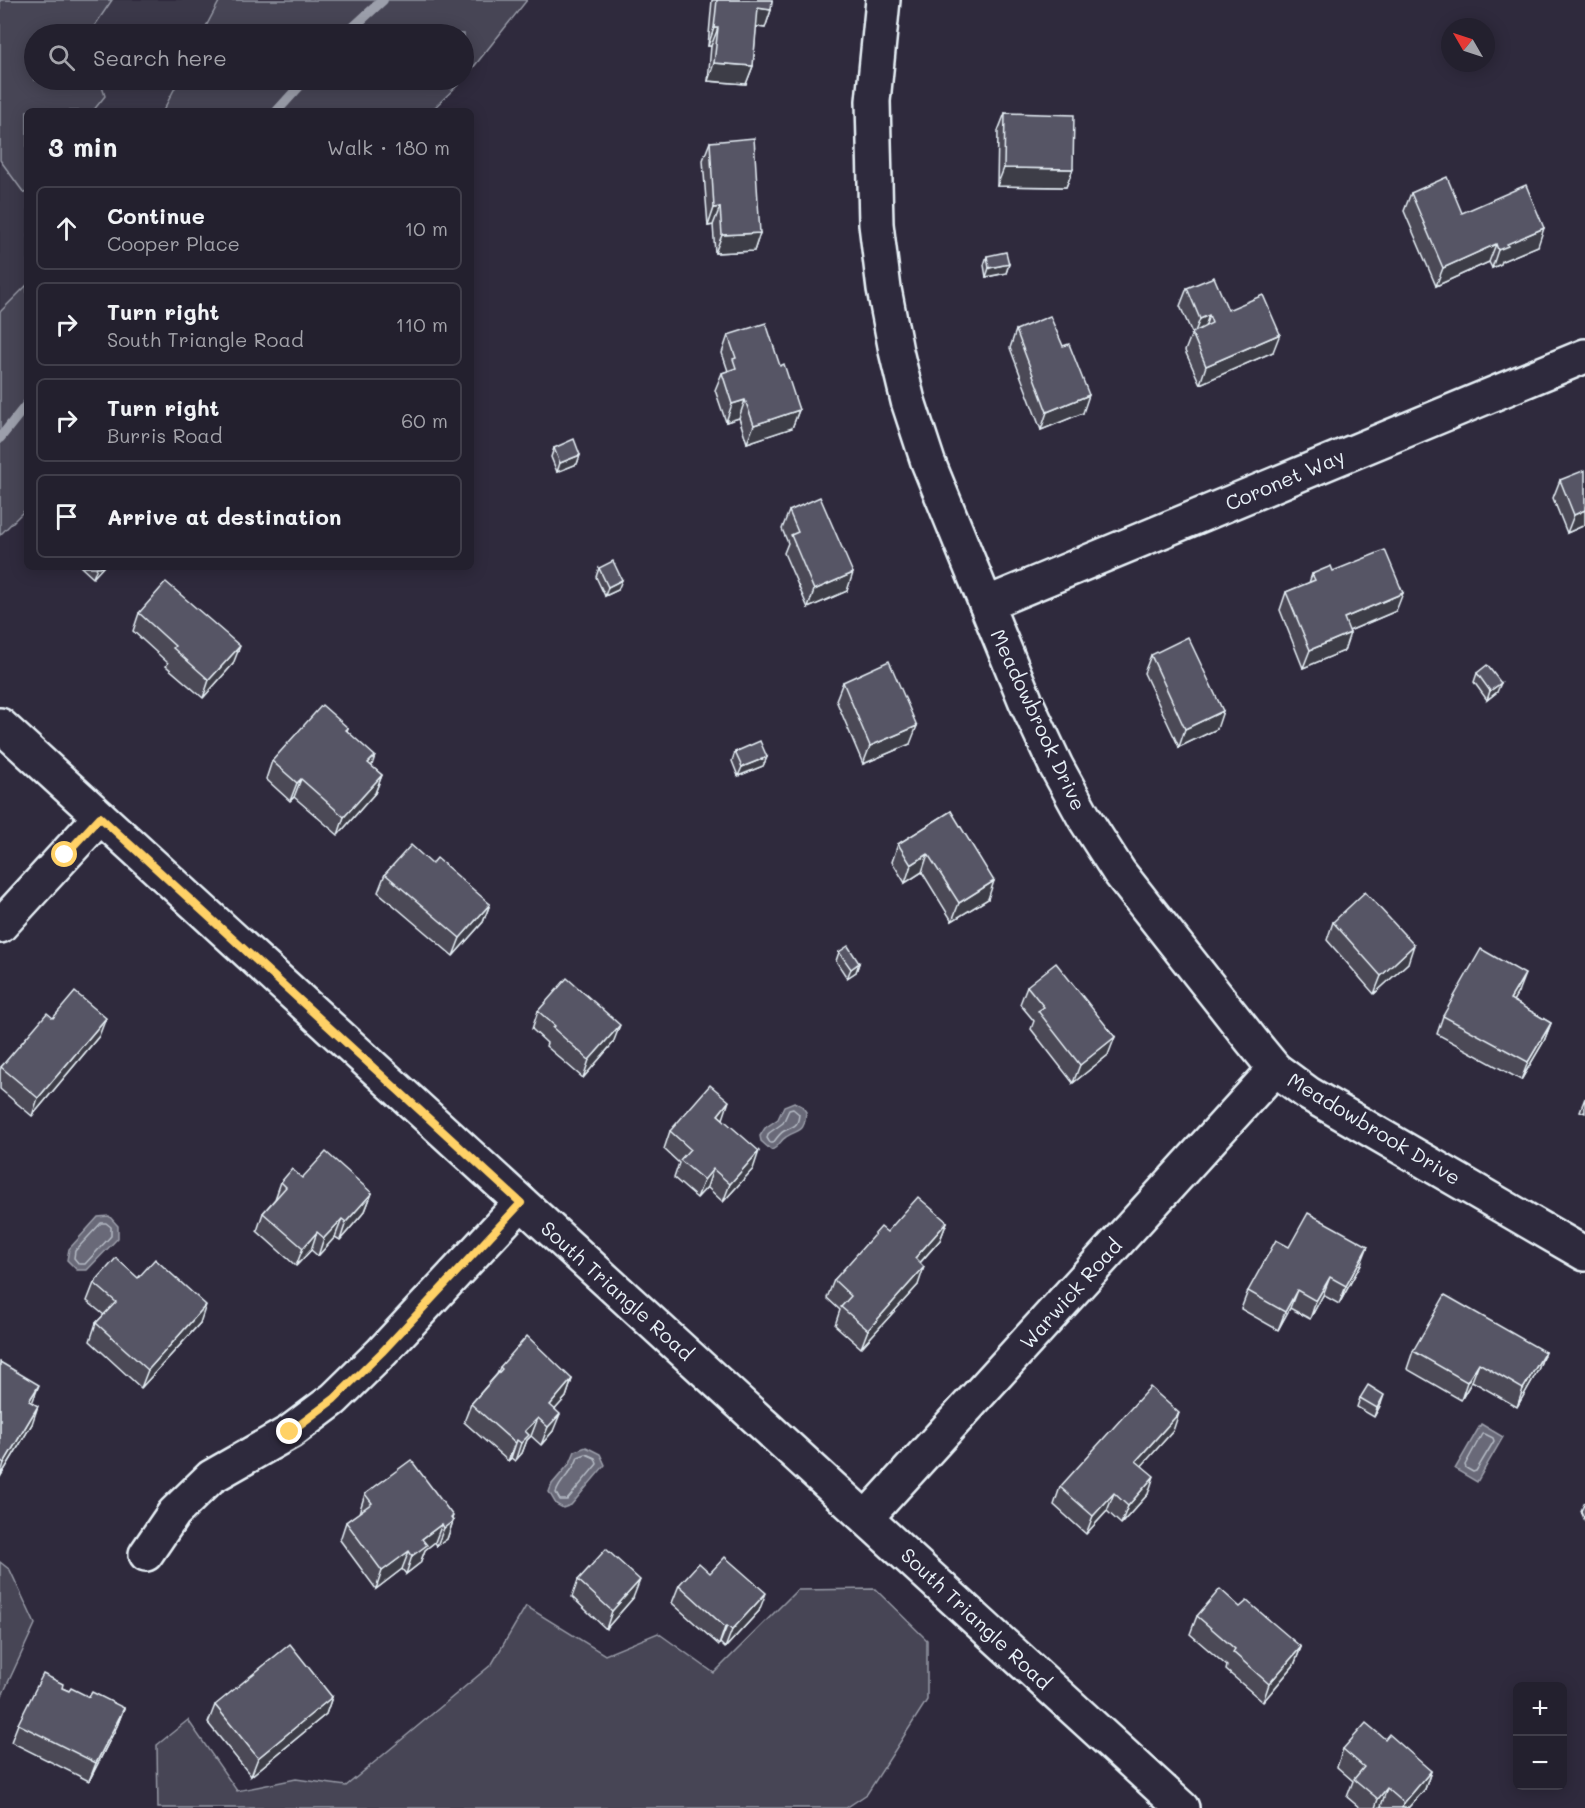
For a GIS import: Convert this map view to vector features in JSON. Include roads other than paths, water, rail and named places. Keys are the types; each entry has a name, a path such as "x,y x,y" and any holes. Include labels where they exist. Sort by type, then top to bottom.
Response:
{"street":[{"name":"Meadowbrook Drive","path":"883,0 873,101 876,224 884,289 908,401 928,462 1026,702 1056,766 1085,819 1119,872 1156,921 1275,1069 1309,1094 1585,1254"},
{"name":"Coronet Way","path":"986,604 1585,356"},
{"name":"South Triangle Road","path":"0,724 1182,1808"},
{"path":"0,926 100,817"},
{"name":"Warwick Road","path":"866,1518 1275,1069"},
{"path":"146,1554 174,1513 212,1477 290,1432 334,1399 382,1352 521,1203"}],"water":[{"path":"794,1102 802,1106 806,1112 804,1124 800,1130 786,1137 771,1150 761,1141 760,1136 765,1128 778,1119 784,1106"},
{"path":"109,1216 118,1226 118,1238 87,1270 77,1270 67,1260 69,1249 98,1217"},
{"path":"1481,1424 1503,1437 1477,1482 1455,1469"},
{"path":"586,1447 600,1454 605,1465 571,1505 563,1508 556,1504 549,1492 552,1484 570,1463 575,1451"}],"waterway":[{"path":"357,24 383,0"},
{"path":"280,108 296,90"},
{"path":"0,438 24,408"}]}
